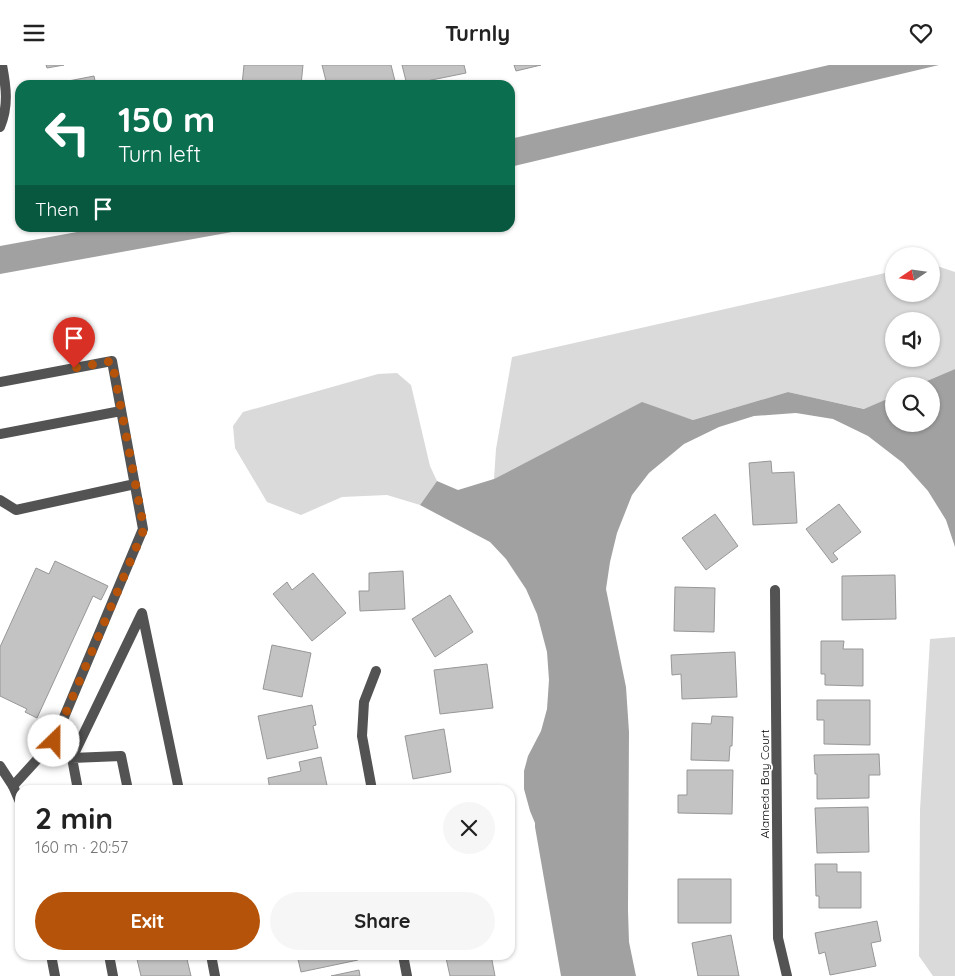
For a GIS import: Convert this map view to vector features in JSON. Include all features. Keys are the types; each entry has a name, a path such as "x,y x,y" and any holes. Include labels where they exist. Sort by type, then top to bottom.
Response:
{"street":[{"path":"0,127 6,107 2,65"},
{"path":"0,382 112,361 144,529 54,741 13,786"},
{"path":"0,434 121,411"},
{"path":"0,500 16,511 135,484"},
{"name":"Alameda Bay Court","path":"775,591 778,939 787,976"},
{"path":"77,785 72,757 142,613 178,785"},
{"path":"371,785 362,736 364,702 376,671"},
{"path":"72,757 121,757 127,785"},
{"path":"0,766 15,791"},
{"path":"52,960 55,976"},
{"path":"110,960 113,976"},
{"path":"212,960 215,976"},
{"path":"404,960 407,976"}],"shaded area":[{"path":"829,65 939,65 515,166 515,138"},
{"path":"77,232 232,232 0,274 0,246"},
{"path":"940,267 955,272 955,369 936,377 885,377 885,400 865,409 788,392 693,420 642,403 494,479 496,449 512,357 885,273 885,303 940,303"},
{"path":"955,369 955,547 946,520 928,491 903,463 868,436 833,419 796,413 754,416 719,427 684,444 649,473 632,495 617,533 606,589 626,687 629,732 629,942 636,976 561,976 535,823 524,789 524,771 528,756 541,731 547,709 549,680 547,652 537,614 526,589 506,559 490,542 420,505 437,481 458,490 494,479 642,402 693,420 788,392 864,409 885,400 885,432 940,432 940,377 936,377"},
{"path":"397,373 411,385 430,466 437,481 420,505 387,495 342,497 301,515 267,502 235,448 233,426 243,412 378,374"},
{"path":"955,637 955,976 933,976 919,956 920,810 930,639"}],"building":[{"path":"46,65 64,65 47,68"},
{"path":"244,65 303,65 302,80 242,80"},
{"path":"322,65 391,65 395,80 326,80"},
{"path":"402,65 464,65 466,73 432,80 406,80"},
{"path":"514,65 541,65 516,71"},
{"path":"94,76 95,80 74,80"},
{"path":"771,461 772,473 794,472 797,523 753,525 749,463"},
{"path":"839,504 861,532 833,553 838,559 832,563 806,529"},
{"path":"715,514 738,546 706,570 682,538"},
{"path":"55,561 108,586 101,600 93,596 37,718 25,712 27,709 0,696 0,647 36,568 49,574"},
{"path":"403,571 405,609 360,611 359,591 369,591 369,573"},
{"path":"313,573 346,613 312,641 273,594 287,582 292,590"},
{"path":"895,575 896,619 842,620 842,576"},
{"path":"675,587 715,588 714,632 674,631"},
{"path":"450,595 473,632 435,657 412,619"},
{"path":"821,641 844,641 843,649 863,649 863,686 825,685 825,674 821,674"},
{"path":"272,645 311,653 302,697 263,689"},
{"path":"735,652 737,697 682,699 681,674 672,675 671,655"},
{"path":"487,664 493,708 440,714 434,670"},
{"path":"817,700 870,700 870,745 824,744 824,720 817,720"},
{"path":"312,705 316,725 313,726 318,748 267,759 258,716"},
{"path":"712,716 733,717 732,746 730,746 729,761 691,760 692,723 711,724"},
{"path":"444,729 451,772 413,779 405,736"},
{"path":"879,754 880,775 869,775 869,798 817,799 817,774 815,774 814,755"},
{"path":"321,757 327,785 269,785 268,778 301,771 299,762"},
{"path":"687,770 733,770 732,814 678,813 678,795 687,795"},
{"path":"868,807 869,852 817,853 815,808"},
{"path":"815,864 837,864 837,872 861,872 861,908 819,908 819,896 816,896"},
{"path":"678,879 731,879 731,923 678,923"},
{"path":"877,921 881,941 871,943 876,966 830,975 825,952 819,954 815,933"},
{"path":"731,935 739,976 698,976 692,943"},
{"path":"137,960 187,960 191,976 141,976"},
{"path":"298,960 358,960 301,972"},
{"path":"446,960 492,960 495,976 450,976"},
{"path":"359,970 360,976 331,976"}],"route":[{"path":"54,741 144,529 112,361 74,368"}]}
